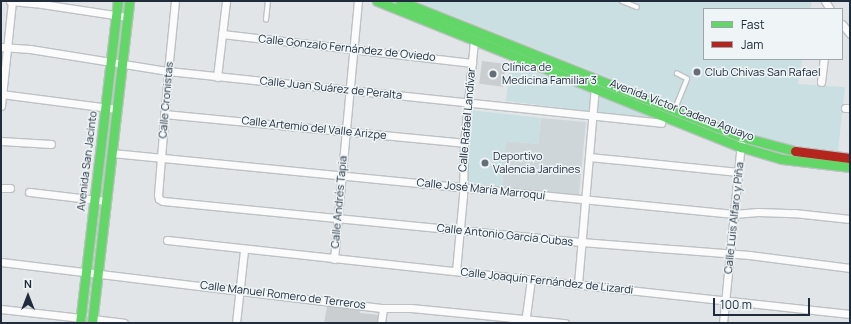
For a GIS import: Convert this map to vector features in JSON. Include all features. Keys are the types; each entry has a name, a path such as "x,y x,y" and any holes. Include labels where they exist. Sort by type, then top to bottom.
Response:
{"street":[{"path":"1,106 4,47 11,1 35,3 127,17"},
{"name":"Avenida San Jacinto","path":"80,320 118,1"},
{"path":"124,323 93,321 129,1"},
{"name":"Calle Cronistas","path":"160,199 164,114 176,1"},
{"path":"217,76 226,1"},
{"name":"Calle Andrés Tapia","path":"334,259 358,1"},
{"name":"Avenida Víctor Cadena Aguayo","path":"377,1 399,4 596,79 742,137 784,150 850,158"},
{"name":"Avenida Víctor Cadena Aguayo","path":"399,4 474,40 741,147 782,159 850,168"},
{"path":"843,25 850,34"},
{"name":"Calle Gonzalo Fernández de Oviedo","path":"222,34 472,63"},
{"name":"Calle Rafael Landívar","path":"456,271 463,186 464,143 474,40"},
{"name":"Calle Juan Suárez de Peralta","path":"4,47 30,49 122,65 168,71 661,123"},
{"path":"821,82 824,60"},
{"path":"578,284 596,79"},
{"path":"2,94 117,110"},
{"name":"Calle Artemio del Valle Arizpe","path":"164,114 464,143"},
{"name":"Calle Luis Alfaro y Piña","path":"723,323 742,137"},
{"path":"1,141 51,144"},
{"name":"Calle José María Marroquí","path":"112,153 342,174 734,214 758,212 794,213 850,219"},
{"path":"589,157 738,172"},
{"path":"1,188 10,188"},
{"path":"29,192 106,201"},
{"name":"Calle Antonio García Cubas","path":"160,199 581,242 749,256 850,268"},
{"name":"Calle Joaquín Fernández de Lizardi","path":"167,240 244,250 456,271 850,314"},
{"path":"236,323 244,250"},
{"name":"Calle Manuel Romero de Terreros","path":"1,262 240,289 383,308 411,308 526,321 565,323"},
{"path":"526,321 531,279"},
{"path":"381,323 383,308"},
{"path":"1,309 80,320"}],"lane":[{"path":"266,20 268,1"},
{"path":"622,1 637,7"},
{"path":"674,110 688,79 677,74"}],"shaded area":[{"name":"Club Chivas San Rafael","path":"416,1 812,1 810,8 703,8 703,60 802,60 798,84 845,87 838,151 772,142"},
{"path":"510,62 592,93 589,111 506,101"},
{"path":"599,95 657,117 649,121 597,114"},
{"name":"Deportivo Valencia Jardines","path":"470,110 541,118 538,144 506,141 502,187 465,182"},
{"path":"541,118 586,122 579,195 502,187 506,141 538,144"}],"building":[{"name":"Clínica de Medicina Familiar 3","path":"482,61 506,64 503,87 479,84"},
{"path":"328,301 358,305 360,313 379,315 379,323 324,323"}],"traffic: fast":[{"path":"80,323 118,1"},
{"path":"92,323 129,1"},
{"path":"377,1 741,147 782,159 850,167"},
{"path":"400,1 742,137 795,151"}],"traffic: jam":[{"path":"795,151 850,158"}],"place":[{"name":"Club Chivas San Rafael","path":"697,72"},
{"name":"Clínica de Medicina Familiar 3","path":"493,74"},
{"name":"Deportivo Valencia Jardines","path":"485,163"}]}
